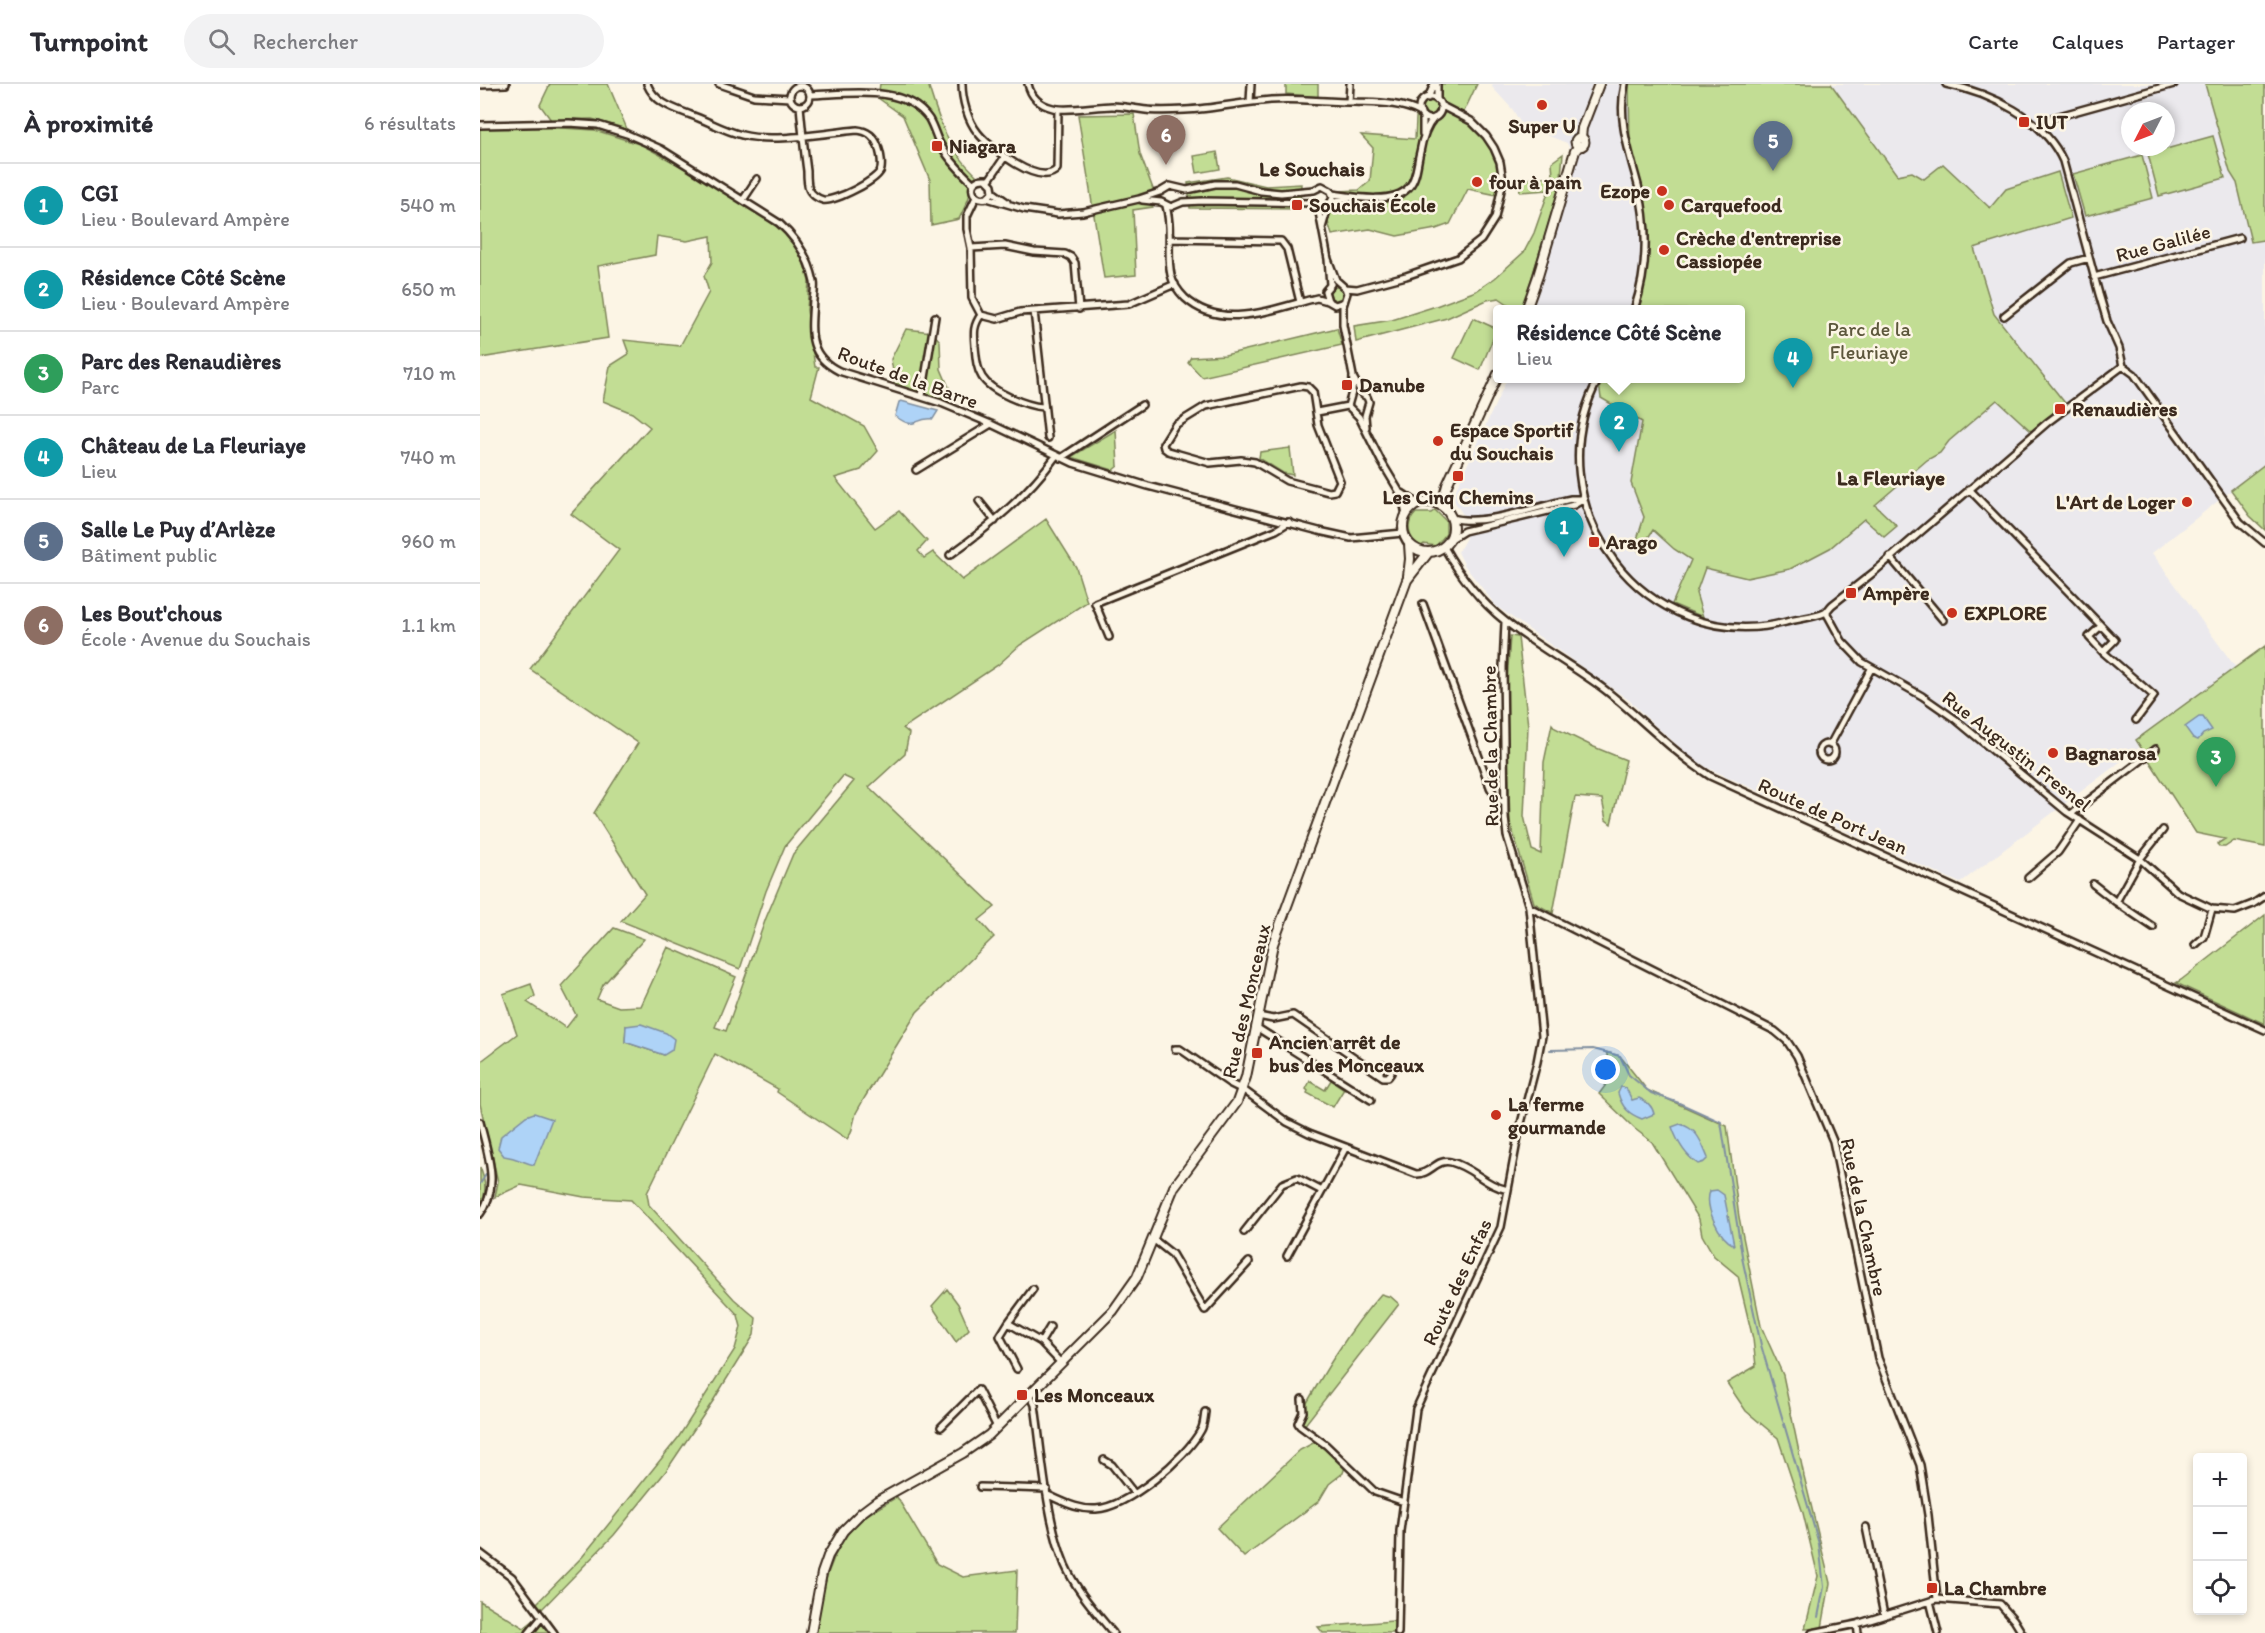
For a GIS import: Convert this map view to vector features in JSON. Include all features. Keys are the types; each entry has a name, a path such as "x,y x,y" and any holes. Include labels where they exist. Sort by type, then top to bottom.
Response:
{"main road":[{"path":"1527,305 1575,151 1584,144 1580,134 1599,84"},
{"path":"1431,502 1441,495 1447,485 1493,383"},
{"path":"1444,507 1447,485"},
{"path":"1431,502 1444,507 1452,518 1454,529 1451,539 1444,547 1437,552 1428,553 1418,551 1409,544 1403,532 1406,515 1413,507 1431,502"},
{"name":"Rue des Monceaux","path":"811,1633 825,1564 838,1538 850,1523 878,1501 963,1454 989,1435 1123,1298 1137,1277 1174,1187 1233,1108 1242,1090 1274,944 1407,580 1410,559 1409,544"},
{"name":"Rue des Monceaux","path":"1407,580 1428,553"}],"street":[{"path":"480,85 506,84"},
{"path":"647,84 654,96 665,105 743,135 761,138 803,135 865,131 877,144 881,168 878,176 831,200 816,197 809,189 803,135 800,106"},
{"path":"719,84 754,96 790,98"},
{"path":"962,84 964,103 976,132 1004,158 1048,175 1058,169 1058,110"},
{"path":"1028,84 1038,101 1058,110 1092,106 1124,106 1140,110 1184,110 1222,108 1250,102 1310,100 1387,103 1410,107 1422,115 1434,118"},
{"path":"1250,102 1251,84"},
{"path":"1349,102 1350,84"},
{"path":"1410,107 1428,98 1436,84"},
{"path":"1436,84 1439,114"},
{"path":"1625,84 1623,102 1625,136 1641,199 1646,234 1644,267 1635,305"},
{"path":"1946,84 1974,90 1989,97 2042,130 2057,148 2063,161 2107,321 2119,348 2123,366 2134,374 2240,522 2265,543"},
{"path":"2042,130 2052,118 2174,84"},
{"path":"799,85 807,88 810,96 808,103 800,106 795,105 790,98 792,89 799,85"},
{"path":"810,96 885,91 901,95 912,101 924,112 947,154 973,183 972,192 976,198"},
{"path":"1328,259 1340,283 1345,288 1356,289 1451,262 1476,245 1491,226 1499,207 1503,175 1494,148 1481,131 1465,117 1428,98"},
{"path":"976,198 987,198 1036,212 1058,214 1083,212 1139,199 1161,192 1170,186 1187,190 1215,184 1235,184 1261,191 1281,193 1326,187 1333,194 1383,198 1404,192 1415,175 1423,136 1421,103"},
{"path":"1423,136 1434,118 1450,111"},
{"name":"Route de la Barre","path":"480,125 569,123 598,125 627,134 661,150 779,223 792,235 805,254 814,284 813,344 819,357 839,371 922,396 991,424 1059,457 1148,486 1351,538 1403,532"},
{"path":"989,180 1004,158"},
{"path":"744,200 757,178"},
{"path":"973,183 982,178 989,180 993,192 1010,205"},
{"path":"1169,218 1180,195 1177,189"},
{"path":"1314,190 1312,197 1322,228 1330,285"},
{"path":"987,198 993,192"},
{"path":"1161,192 1169,218 1170,264 1174,284 1192,304 1202,310 1221,315 1245,315 1317,298 1330,285 1340,283"},
{"path":"1322,228 1333,194"},
{"path":"1139,199 1175,205 1203,201 1316,205 1330,204 1351,197"},
{"path":"976,198 967,216 971,249 972,298 981,315 997,319 1020,312 1129,304 1174,284"},
{"name":"Rue Galilée","path":"2094,277 2240,238"},
{"path":"1170,239 1281,241 1287,249 1300,302"},
{"path":"971,249 1005,246 1034,252 1065,254 1071,257 1075,263 1079,309"},
{"path":"2004,316 2071,263 2089,258"},
{"path":"1345,288 1344,325 1353,376 1352,396 1348,406 1351,412 1357,414 1366,412"},
{"path":"1335,304 1356,289"},
{"path":"1325,291 1328,301"},
{"path":"1317,298 1335,304 1344,325"},
{"path":"1034,311 1048,438"},
{"path":"981,315 974,328 977,364 981,376 993,388 1030,406 1043,407"},
{"path":"922,396 935,317"},
{"path":"1597,383 1586,407 1578,461 1584,499 1598,537 1616,564 1638,587 1653,598 1692,618 1735,627 1779,624 1826,612 2048,422 2123,366"},
{"path":"1353,376 1369,402 1366,412 1366,431"},
{"path":"1301,386 1308,387 1314,392 1317,412 1318,425 1340,481 1335,491 1329,492 1287,481 1255,462 1241,460 1210,463 1168,451 1163,444 1175,425 1206,406 1301,386"},
{"path":"1352,396 1362,393"},
{"path":"950,555 1025,495 1059,457 1142,405"},
{"path":"1317,412 1348,406"},
{"path":"1357,414 1398,488 1406,515"},
{"path":"916,470 991,424"},
{"path":"1398,488 1408,498 1422,503"},
{"path":"1969,489 2115,640 2103,652"},
{"path":"1452,518 1479,521 1571,499 1584,499"},
{"path":"1451,539 1464,531 1574,505 1584,499"},
{"path":"979,501 995,521"},
{"path":"1109,638 1095,603 1276,530 1289,522"},
{"name":"Route de Port Jean","path":"1444,547 1485,603 1505,621 1604,688 1686,760 1710,776 2265,1030"},
{"path":"1890,557 1943,620"},
{"path":"1423,604 1490,788 1496,798 1504,802"},
{"name":"Rue Augustin Fresnel","path":"1826,612 1842,641 1871,669 1922,696 1955,719 2071,814 2140,859 2178,893 2212,909 2235,911 2265,896"},
{"name":"Rue de la Chambre","path":"1505,621 1503,667 1506,836 1529,907 1775,1031 1787,1041 1797,1056 1833,1141 1878,1358 1920,1465 1937,1599"},
{"path":"2101,626 2089,637 2154,696 2136,720"},
{"path":"1830,745 1871,669"},
{"path":"2071,814 2156,749"},
{"path":"2028,878 2058,852 2080,820"},
{"path":"2116,902 2140,859 2163,830"},
{"path":"2093,884 2153,927"},
{"name":"Route des Enfas","path":"1398,1633 1399,1540 1418,1401 1501,1227 1519,1131 1538,1062 1542,1036 1529,907"},
{"path":"2195,945 2204,937 2212,909"},
{"path":"1258,1016 1273,1019 1293,1015 1380,1074"},
{"path":"1256,1027 1371,1100"},
{"path":"1175,1049 1180,1049 1287,1122 1346,1147 1420,1175 1442,1162 1452,1162 1492,1185 1508,1190"},
{"path":"480,1122 492,1176 491,1191 480,1214"},
{"path":"1287,1256 1346,1147"},
{"path":"1244,1232 1282,1184 1297,1178 1322,1191"},
{"path":"1153,1239 1172,1254 1205,1310 1249,1262"},
{"path":"1017,1369 1000,1336 1033,1289"},
{"path":"1008,1323 1041,1342 1061,1363"},
{"path":"1041,1342 1050,1327"},
{"path":"941,1427 978,1390 997,1427"},
{"path":"1030,1394 1035,1405 1056,1537 1066,1566 1082,1593 1113,1633"},
{"path":"1302,1399 1303,1412 1298,1423 1300,1426 1326,1445 1376,1492 1404,1502"},
{"path":"980,1487 1048,1492 1073,1506 1097,1509 1113,1505 1164,1471 1182,1454 1201,1431 1205,1412"},
{"path":"1104,1461 1112,1465 1134,1493"},
{"path":"1866,1527 1884,1615"},
{"path":"480,1553 512,1577 554,1633"},
{"path":"1812,1633 1857,1624 1937,1599 2000,1604 2022,1633"},
{"path":"1930,1601 1938,1633"},
{"path":"529,1633 542,1617"},
{"path":"1857,1624 1858,1633"}],"shaded area":[{"path":"1493,84 1592,84 1570,150 1567,143 1536,131 1527,134 1513,110 1492,87"},
{"path":"1604,84 2205,84 2207,86 2230,172 2237,183 2251,241 2264,239 2265,243 2265,464 2152,553 2239,672 1960,883 1708,768 1691,757 1630,701 1496,606 1465,566 1458,552 1466,538 1466,526 1464,516 1452,498 1505,383 1745,383 1745,305 1534,305 1586,130"}],"green space":[{"path":"550,84 608,84 627,129 592,119 551,120 540,105"},
{"path":"880,84 928,84 945,133 966,165 976,175 959,219 931,225 930,180 903,116 878,98"},
{"path":"1286,84 1318,84 1318,97 1286,94"},
{"path":"1430,84 1477,84 1461,118 1487,142 1497,161 1499,183 1497,195 1468,189 1450,224 1436,229 1397,236 1370,229 1332,235 1327,219 1340,191 1359,190 1370,181 1373,148 1361,135 1415,139 1417,100 1427,91"},
{"name":"Parc de la Fleuriaye","path":"1629,84 1831,84 1897,175 1912,172 1924,179 1943,164 1990,208 2006,189 2058,172 2071,218 1974,248 1994,314 2065,403 2031,431 1997,400 1949,441 1940,453 1927,460 1875,505 1897,526 1884,537 1864,519 1830,548 1790,569 1747,578 1705,568 1696,593 1703,617 1672,604 1691,560 1674,549 1653,530 1639,552 1635,546 1644,517 1631,483 1642,422 1601,398 1599,383 1745,383 1745,305 1636,305 1642,292 1649,230 1640,179 1630,149"},
{"path":"2205,84 2265,84 2265,243 2263,240 2251,242 2237,183 2230,172"},
{"path":"1134,114 1140,154 1153,189 1153,207 1133,210 1136,275 1104,278 1078,115"},
{"path":"545,127 595,130 642,145 704,179 767,219 788,236 801,254 809,281 807,310 815,367 819,367 811,397 864,426 878,451 861,470 835,478 875,528 899,511 927,541 918,551 924,558 933,552 962,580 1046,519 1076,567 1087,602 1020,645 998,665 903,728 909,733 905,754 869,787 995,907 979,920 994,937 917,1012 856,1113 851,1133 847,1139 777,1092 778,1089 715,1054 647,1193 649,1205 734,1299 756,1318 754,1335 666,1471 614,1535 542,1609 537,1603 583,1556 678,1438 735,1349 741,1327 738,1315 631,1200 584,1197 521,1185 495,1197 498,1182 480,1104 480,1062 517,1034 503,994 531,984 535,996 527,1002 566,1028 576,1015 561,986 614,928 644,939 603,985 597,999 619,1007 641,1006 668,947 736,977 715,1027 726,1031 766,918 793,854 854,781 843,776 785,846 766,891 740,969 621,921 645,894 594,813 638,743 530,669 619,550 571,514 650,427 632,413 603,401 610,366 629,354 624,340 680,346 709,292 704,276 712,262 711,236 687,241 657,236 655,255 598,266 608,338 480,358 480,128","holes":["626,1026 664,1055 625,1042"]},
{"path":"2213,136 2225,178 2159,196 2149,156 2175,156 2175,147"},
{"path":"1217,152 1220,169 1197,173 1194,156"},
{"path":"1563,154 1560,186 1523,305 1509,305 1499,298 1487,300 1447,318 1356,342 1354,326 1392,320 1476,291 1495,278 1524,252 1534,233 1549,190 1520,192 1519,180 1553,176 1552,162"},
{"path":"2142,156 2153,198 2085,216 2073,174"},
{"path":"1227,177 1266,186 1301,184 1300,209 1190,208 1188,183"},
{"path":"1337,287 1342,289 1344,294 1342,299 1337,301 1332,299 1330,294 1332,289"},
{"path":"1473,318 1493,327 1493,339 1480,370 1454,358"},
{"path":"1337,328 1342,345 1202,377 1188,362 1191,357 1225,355"},
{"path":"906,329 932,332 940,341 941,369 950,390 949,406 895,383 891,359"},
{"path":"1116,430 1118,466 1113,470 1071,457"},
{"path":"1290,448 1293,475 1283,473 1259,458 1260,452"},
{"path":"2265,464 2265,530 2250,516 2231,490"},
{"path":"1435,510 1446,521 1446,534 1436,546 1424,544 1421,546 1410,535 1410,522 1416,513 1431,513"},
{"path":"1510,636 1518,637 1528,726 1524,816 1532,850 1541,854 1544,762 1552,724 1555,728 1594,747 1626,760 1611,824 1606,820 1602,799 1575,797 1553,913 1534,903 1510,822 1506,699"},
{"path":"2265,646 2265,847 2234,841 2225,847 2220,847 2217,844 2225,839 2196,833 2136,740"},
{"path":"2265,915 2265,1024 2176,983 2181,980"},
{"path":"1606,1052 1620,1056 1647,1090 1727,1126 1739,1217 1761,1326 1783,1375 1830,1583 1822,1628 1805,1629 1818,1576 1803,1513 1778,1438 1746,1411 1727,1383 1756,1366 1753,1339 1738,1276 1714,1256 1702,1235 1699,1219 1652,1142 1599,1094 1614,1074"},
{"path":"1331,1080 1344,1089 1333,1107 1307,1093 1306,1089 1310,1081 1325,1090"},
{"path":"480,1167 485,1186 480,1205"},
{"path":"947,1289 958,1304 969,1329 956,1342 932,1306"},
{"path":"1381,1294 1391,1297 1399,1304 1304,1426 1299,1417 1317,1385 1347,1338"},
{"path":"1315,1442 1345,1467 1343,1473 1329,1484 1319,1501 1244,1557 1217,1528 1300,1450"},
{"path":"897,1497 937,1564 963,1577 1017,1570 1015,1633 815,1633 828,1574 840,1546 858,1522"},
{"path":"480,1601 524,1628 544,1612 559,1633 480,1633"},
{"path":"1393,1621 1402,1628 1402,1633 1323,1633 1318,1627"}],"water":[{"path":"901,401 938,411 933,419 907,423 895,416"},
{"path":"2199,717 2203,717 2212,730 2203,734 2198,740 2193,738 2185,727"},
{"path":"641,1024 666,1033 674,1039 672,1050 664,1055 625,1042 626,1026"},
{"path":"1621,1087 1626,1088 1632,1100 1639,1098 1647,1102 1654,1114 1642,1119 1630,1113 1618,1093"},
{"path":"534,1113 552,1119 534,1165 504,1156 498,1148 501,1136 526,1116"},
{"path":"1680,1124 1691,1129 1698,1137 1708,1158 1704,1162 1698,1164 1682,1148 1672,1127"},
{"path":"1717,1190 1724,1195 1734,1245 1723,1236 1711,1213 1710,1191"}],"waterway":[{"path":"1550,1050 1593,1049 1620,1056 1629,1075 1651,1093 1721,1122 1743,1262 1761,1345 1819,1544 1824,1587 1818,1617"},
{"path":"480,1184 487,1173"}],"place":[{"name":"Super U","path":"1542,105"},
{"name":"IUT","path":"2024,122"},
{"name":"Niagara","path":"937,146"},
{"name":"Les Bout'chous","path":"1166,165"},
{"name":"Salle Le Puy d’Arlèze","path":"1773,171"},
{"name":"four à pain","path":"1477,182"},
{"name":"Ezope","path":"1662,191"},
{"name":"Souchais École","path":"1297,205"},
{"name":"Carquefood","path":"1669,205"},
{"name":"Crèche d'entreprise Cassiopée","path":"1664,250"},
{"name":"Danube","path":"1347,385"},
{"name":"Château de La Fleuriaye","path":"1793,388"},
{"name":"Renaudières","path":"2060,409"},
{"name":"Espace Sportif du Souchais","path":"1438,441"},
{"name":"Résidence Côté Scène","path":"1619,452"},
{"name":"Les Cinq Chemins","path":"1458,476"},
{"name":"L'Art de Loger","path":"2187,502"},
{"name":"Arago","path":"1594,542"},
{"name":"CGI","path":"1564,557"},
{"name":"Ampère","path":"1851,593"},
{"name":"EXPLORE","path":"1952,613"},
{"name":"Bagnarosa","path":"2053,753"},
{"name":"Parc des Renaudières","path":"2216,787"},
{"name":"Ancien arrêt de bus des Monceaux","path":"1257,1053"},
{"name":"La ferme gourmande","path":"1496,1115"},
{"name":"Les Monceaux","path":"1022,1395"},
{"name":"La Chambre","path":"1932,1588"}],"district":[{"name":"Le Souchais","path":"1312,168"},
{"name":"La Fleuriaye","path":"1891,477"}]}
